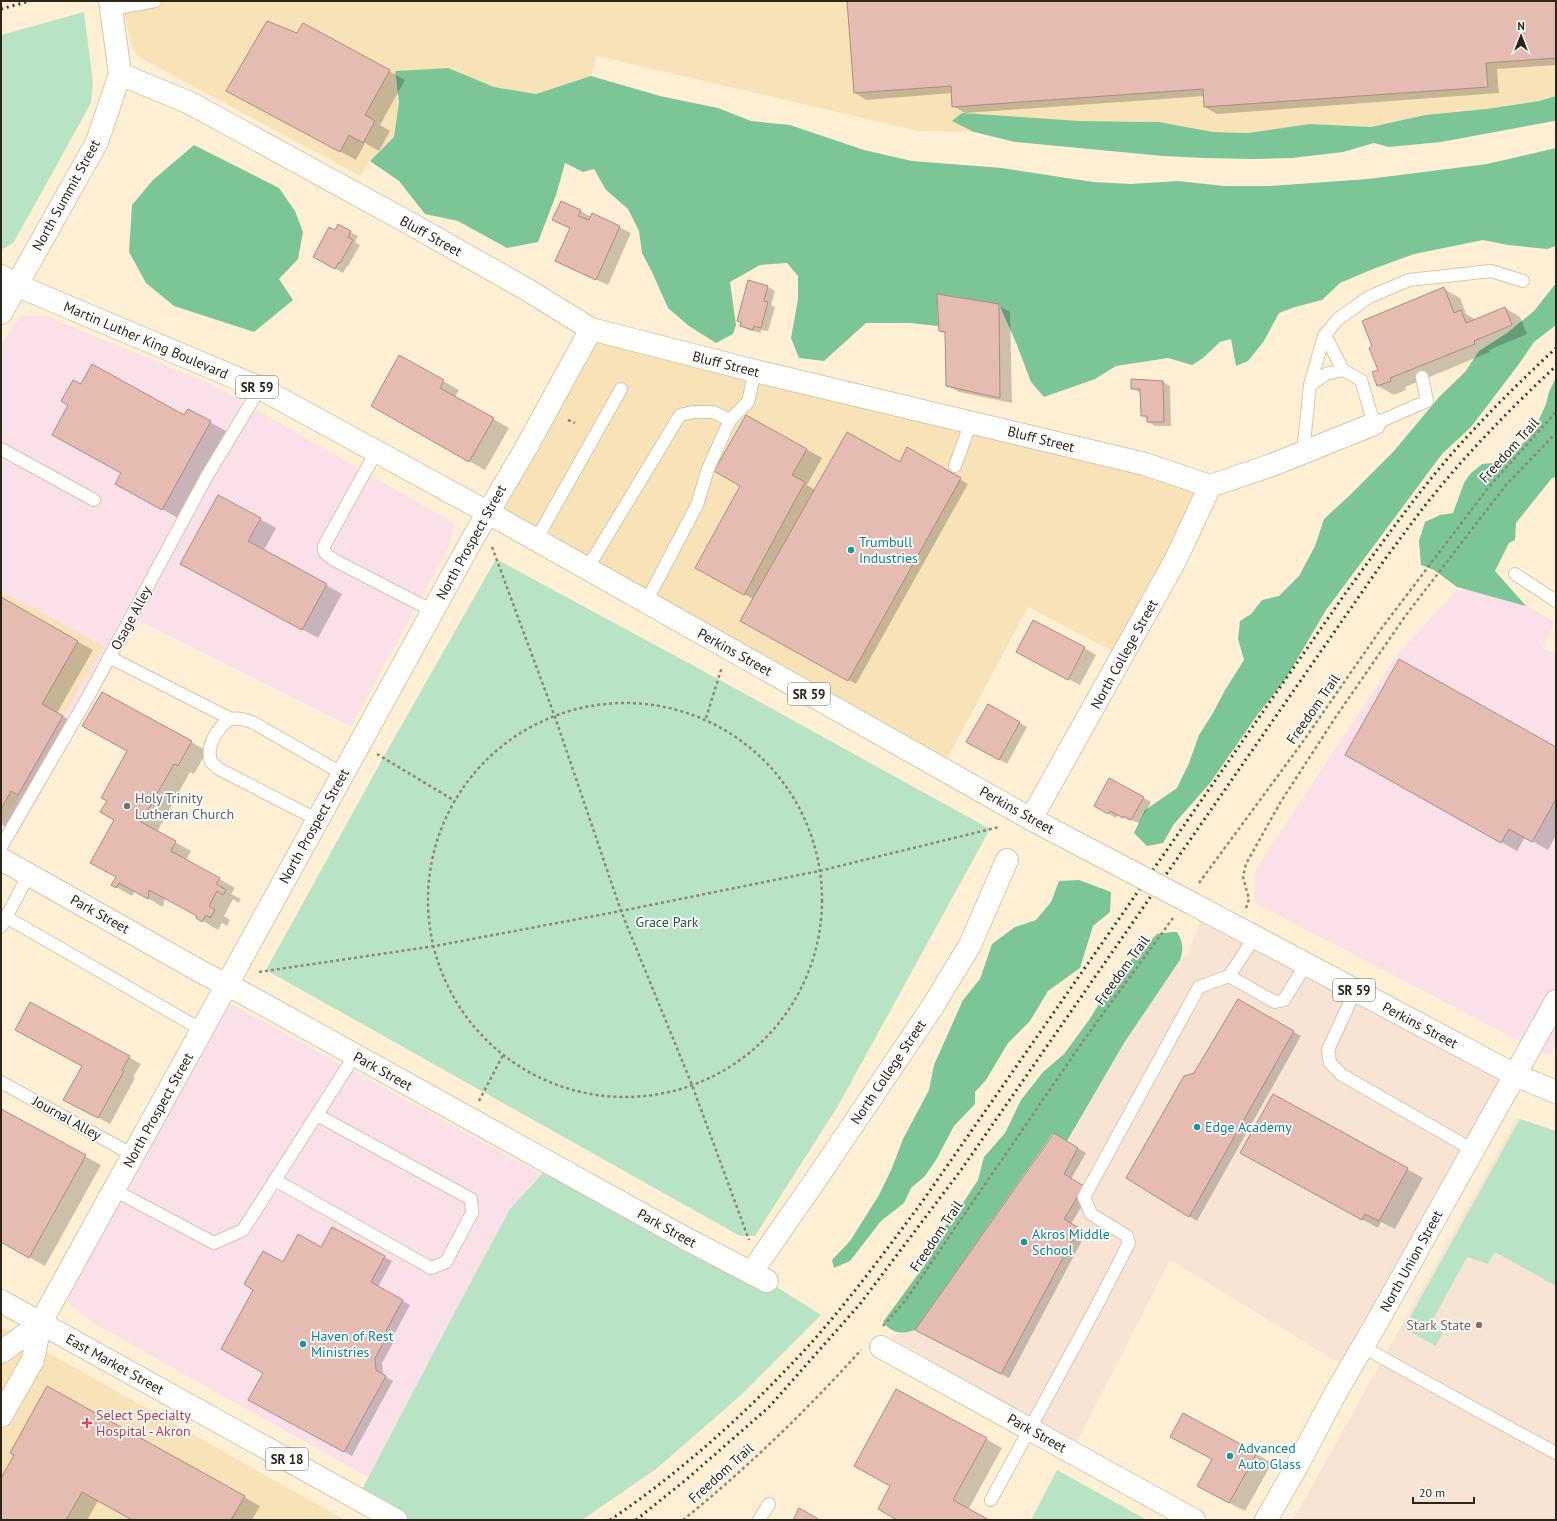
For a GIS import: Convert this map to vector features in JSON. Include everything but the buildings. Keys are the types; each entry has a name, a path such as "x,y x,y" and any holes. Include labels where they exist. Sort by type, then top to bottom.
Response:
{"street":[{"name":"North Summit Street","path":"1,312 6,282 97,142 120,74 111,5"},
{"name":"Bluff Street","path":"120,74 197,107 411,224 526,290 590,329 754,371 1145,464 1210,486"},
{"name":"Martin Luther King Boulevard","path":"6,282 260,388 376,452 485,517"},
{"name":"North Prospect Street","path":"40,1324 485,517 526,448 590,329"},
{"path":"1210,486 1272,465 1374,424"},
{"name":"North College Street","path":"1031,819 1175,561 1210,486"},
{"name":"Perkins Street","path":"485,517 536,540 1031,819 1514,1075 1556,1092"},
{"name":"Park Street","path":"1,859 205,974 227,984 683,1237 758,1272"},
{"name":"North College Street","path":"758,1272 819,1175 931,1008 970,945 1007,860"},
{"name":"North Union Street","path":"1266,1520 1297,1466 1335,1394 1363,1347 1556,1001"},
{"name":"East Market Street","path":"1,1301 40,1324 244,1435 384,1517"},
{"path":"1,1352 40,1324"},
{"path":"1,1416 33,1360 40,1324"},
{"name":"Park Street","path":"876,1340 1029,1428 1194,1520"}],"lane":[{"path":"111,5 155,1"},
{"path":"1303,452 1310,385 1325,335 1338,319 1369,297 1409,280 1491,271 1523,281"},
{"path":"1325,335 1343,370 1361,380 1374,424 1427,401 1422,378"},
{"path":"1310,385 1326,374 1343,370"},
{"path":"646,602 697,505 708,469 730,420 748,402 754,371"},
{"name":"Osage Alley","path":"1,847 109,658 207,476 260,388"},
{"path":"536,540 621,389"},
{"path":"587,569 680,415 693,412 713,412 730,420"},
{"path":"955,466 970,422"},
{"path":"1,449 94,500"},
{"path":"376,452 324,546 325,554 433,611"},
{"path":"1514,574 1556,601"},
{"path":"109,658 231,719 241,719 252,722 343,774"},
{"path":"231,719 224,725 212,742 209,751 211,762 219,769 318,820"},
{"path":"29,874 4,922 202,1030"},
{"path":"991,1500 1029,1428 1096,1309 1129,1243 1127,1236 1091,1214 1084,1197 1199,987 1229,976 1255,937"},
{"path":"1229,976 1275,1002 1284,1000 1306,964"},
{"path":"1355,990 1328,1050 1330,1063 1342,1076 1473,1150"},
{"path":"114,1190 214,1243 243,1230 355,1055"},
{"name":"Journal Alley","path":"1,1082 133,1155"},
{"path":"275,1180 431,1268 446,1262 472,1213 471,1199 317,1114"},
{"path":"1363,1347 1475,1410 1556,1453"},
{"path":"759,1520 769,1504"}],"path":[{"name":"Freedom Trail","path":"683,1520 720,1490 876,1340 905,1301 1086,1037 1188,902 1302,743 1381,629 1478,500 1556,412"},
{"path":"568,420 575,423"},
{"path":"1235,927 1250,899 1242,877 1246,864 1284,796 1335,718 1406,615 1506,485 1556,433"},
{"path":"485,517 621,911 692,1085 758,1272"},
{"path":"706,718 728,648"},
{"path":"636,702 671,708 706,718 726,729 765,761 787,789 806,825 818,860 821,910 813,957 806,976 786,1014 759,1045 725,1072 704,1082 651,1097 627,1099 569,1092 546,1082 503,1055 477,1030 449,984 435,946 429,902 430,866 440,834 455,801 476,770 491,754 526,730 555,717 592,705 636,702"},
{"path":"360,744 455,801"},
{"path":"258,972 435,946 621,911 819,871 1031,819"},
{"path":"470,1119 503,1055"}],"shaded area":[{"path":"122,1 1556,1 1556,96 1539,101 1486,109 1425,115 1371,127 1310,124 1248,133 1213,132 1159,122 953,121 974,132 918,131 597,56 591,76 536,94 494,87 448,68 395,71 399,102 394,137 370,161 360,176 137,56 130,41"},
{"path":"22,315 48,317 211,384 454,523 449,546 351,727 139,621 18,834 1,830 1,827 102,646 1,591 1,345"},
{"path":"593,338 1200,489 1118,654 1028,607 946,761 500,509"},
{"path":"1491,585 1555,622 1542,647 1556,654 1556,1045 1551,1054 1544,1054 1255,903 1255,871 1397,655 1456,591"},
{"path":"1,591 103,646 1,827"},
{"path":"1200,920 1505,1076 1342,1365 1170,1260 1074,1448 890,1336 915,1330 1054,1133 1068,1141 1124,1043 1180,960 1188,954"},
{"path":"231,1004 541,1174 510,1209 368,1477 95,1324 68,1302 72,1285"},
{"name":"Stark State","path":"1517,1118 1556,1131 1556,1520 1293,1520"},
{"name":"Select Specialty Hospital - Akron","path":"1,1326 345,1520 1,1520"}],"green space":[{"path":"84,12 93,83 91,103 14,242 1,249 1,35"},
{"path":"448,68 494,87 536,94 591,76 660,96 718,108 751,121 790,125 864,150 912,161 1002,168 1093,182 1131,184 1178,181 1224,186 1270,186 1368,179 1487,164 1556,148 1556,246 1547,249 1508,245 1483,240 1414,254 1340,283 1322,300 1279,313 1264,341 1248,361 1236,366 1231,339 1220,342 1203,358 1192,365 1168,358 1116,366 1095,379 1044,397 1031,382 999,304 937,294 938,326 910,323 866,323 824,361 799,358 791,338 798,299 798,276 787,263 760,265 730,282 736,325 733,334 716,343 689,326 668,308 642,253 639,231 628,209 606,190 594,169 583,172 565,163 556,195 538,242 507,248 458,221 425,214 399,181 370,161 394,137 399,102 395,71"},
{"path":"1556,96 1556,121 1441,142 1389,147 1374,143 1343,152 1292,158 1254,159 1163,156 1015,142 974,132 952,121 962,113 1080,121 1159,122 1213,132 1248,133 1310,124 1371,127 1425,115 1486,109 1539,101"},
{"path":"194,145 279,188 295,211 303,232 298,259 279,279 293,300 254,332 174,306 146,283 129,252 132,205 153,180"},
{"path":"1556,283 1556,325 1534,342 1471,427 1442,454 1326,610 1285,680 1258,714 1210,783 1174,824 1163,843 1147,846 1134,833 1145,810 1177,788 1189,763 1199,735 1244,660 1238,639 1240,621 1251,614 1262,600 1279,596 1299,576 1315,546 1324,519 1394,451 1440,396 1465,372 1479,351 1507,333 1534,311"},
{"path":"1556,377 1556,477 1552,478 1516,523 1515,540 1509,543 1495,571 1526,606 1457,587 1434,570 1421,565 1419,541 1425,522 1440,515 1453,513 1464,483 1470,474 1482,464 1494,463 1509,457 1533,433"},
{"name":"Grace Park","path":"496,559 990,829 838,1106 755,1236 740,1236 266,970 383,758"},
{"path":"1079,880 1111,892 1110,912 1093,926 1080,968 1048,991 1030,1021 1008,1043 986,1080 975,1092 975,1104 954,1126 936,1160 925,1176 911,1188 904,1203 881,1221 850,1261 834,1268 832,1260 850,1241 879,1195 892,1168 903,1139 929,1090 934,1065 963,1000 980,979 992,944 1015,927 1036,920 1051,902 1059,881"},
{"path":"1177,932 1182,942 1180,960 1124,1043 1067,1141 1053,1133 915,1330 901,1333 890,1329 883,1322 932,1255 935,1241 957,1212 978,1180 984,1157 1005,1133 1021,1100 1043,1072 1064,1054 1089,1020 1110,986 1132,959 1157,934"},
{"path":"1520,1119 1556,1131 1556,1286 1495,1252 1488,1264 1467,1257 1431,1323 1444,1330 1436,1346 1404,1328"},
{"path":"551,1164 767,1281 821,1315 740,1396 656,1469 582,1520 395,1520 357,1499 510,1209"},
{"path":"1057,1470 1147,1520 1031,1520"}],"railway":[{"path":"1,9 30,1"},
{"path":"610,1520 691,1459 716,1437 766,1391 812,1342 841,1308 922,1202 1347,591 1414,500 1438,470 1480,423 1556,348"},
{"path":"636,1520 688,1478 769,1407 860,1304 961,1170 1385,559 1460,463 1507,413 1556,366"}],"place":[{"name":"Trumbull Industries","path":"851,550"},
{"name":"Holy Trinity Lutheran Church","path":"127,806"},
{"name":"Edge Academy","path":"1197,1127"},
{"name":"Akros Middle School","path":"1024,1242"},
{"name":"Stark State","path":"1479,1325"},
{"name":"Haven of Rest Ministries","path":"303,1344"},
{"name":"Select Specialty Hospital - Akron","path":"87,1423"},
{"name":"Advanced Auto Glass","path":"1230,1456"}]}
